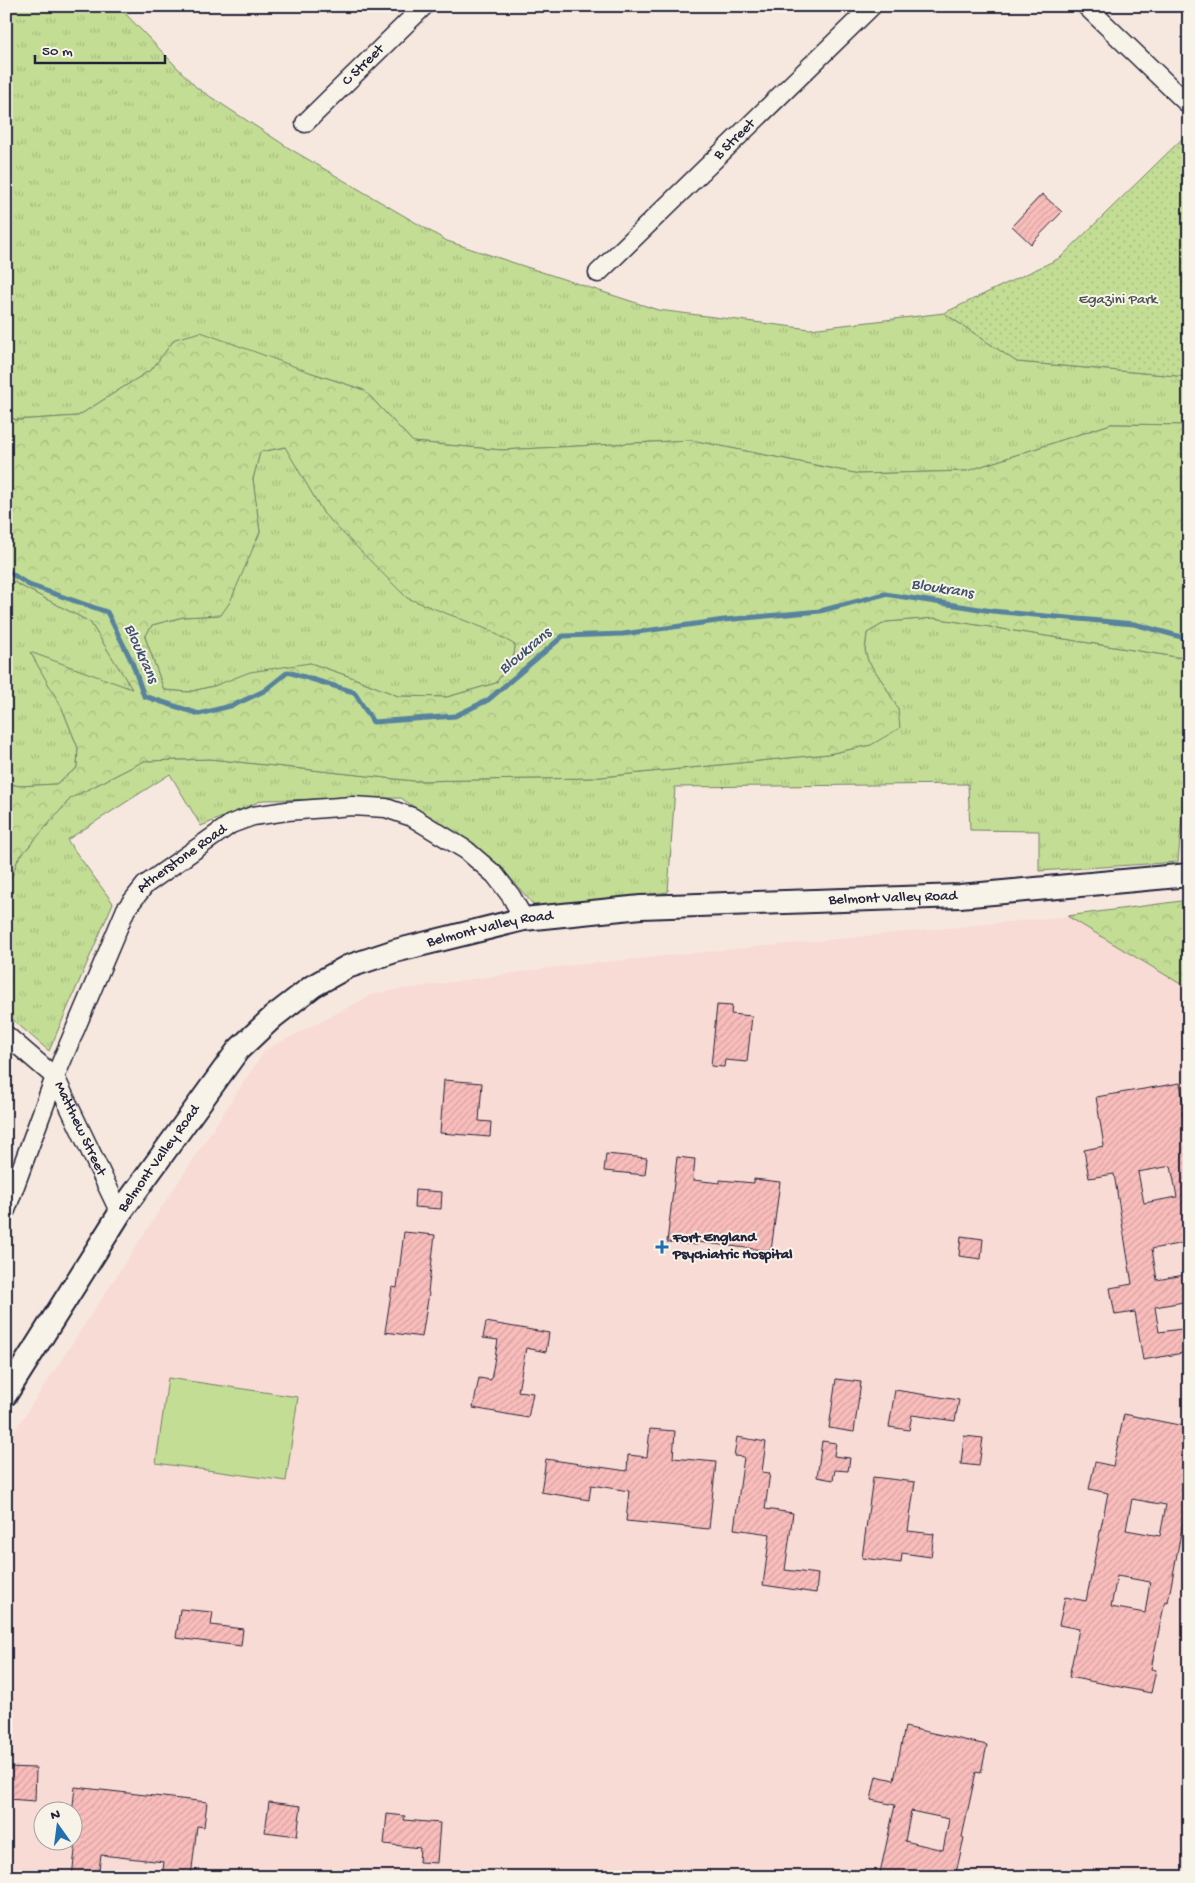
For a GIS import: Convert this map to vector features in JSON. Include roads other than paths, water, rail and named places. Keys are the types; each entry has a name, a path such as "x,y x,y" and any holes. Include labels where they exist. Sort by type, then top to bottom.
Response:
{"street":[{"name":"C Street","path":"305,124 424,6"},
{"name":"B Street","path":"598,273 872,6"},
{"path":"1086,6 1189,105"},
{"name":"Atherstone Road","path":"6,1210 55,1077 126,909 145,885 231,824 253,816 287,811 352,806 386,808 412,818 466,850 495,875 512,896 524,919"},
{"name":"Belmont Valley Road","path":"6,1394 120,1212 238,1050 273,1017 313,986 347,967 395,951 524,919 641,907 960,896 1189,876"},
{"name":"Matthew Street","path":"6,1035 55,1077 120,1212"}],"waterway":[{"name":"Bloukrans","path":"6,570 29,585 107,612 132,662 144,696 199,714 234,705 264,691 288,672 354,692 373,722 455,716 488,700 563,636 623,634 724,620 820,611 885,594 992,611 1134,624 1189,639"}],"place":[{"name":"Fort England Psychiatric Hospital","path":"662,1247"}],"park label":[{"name":"Egazini Park","path":"1118,300"}]}
